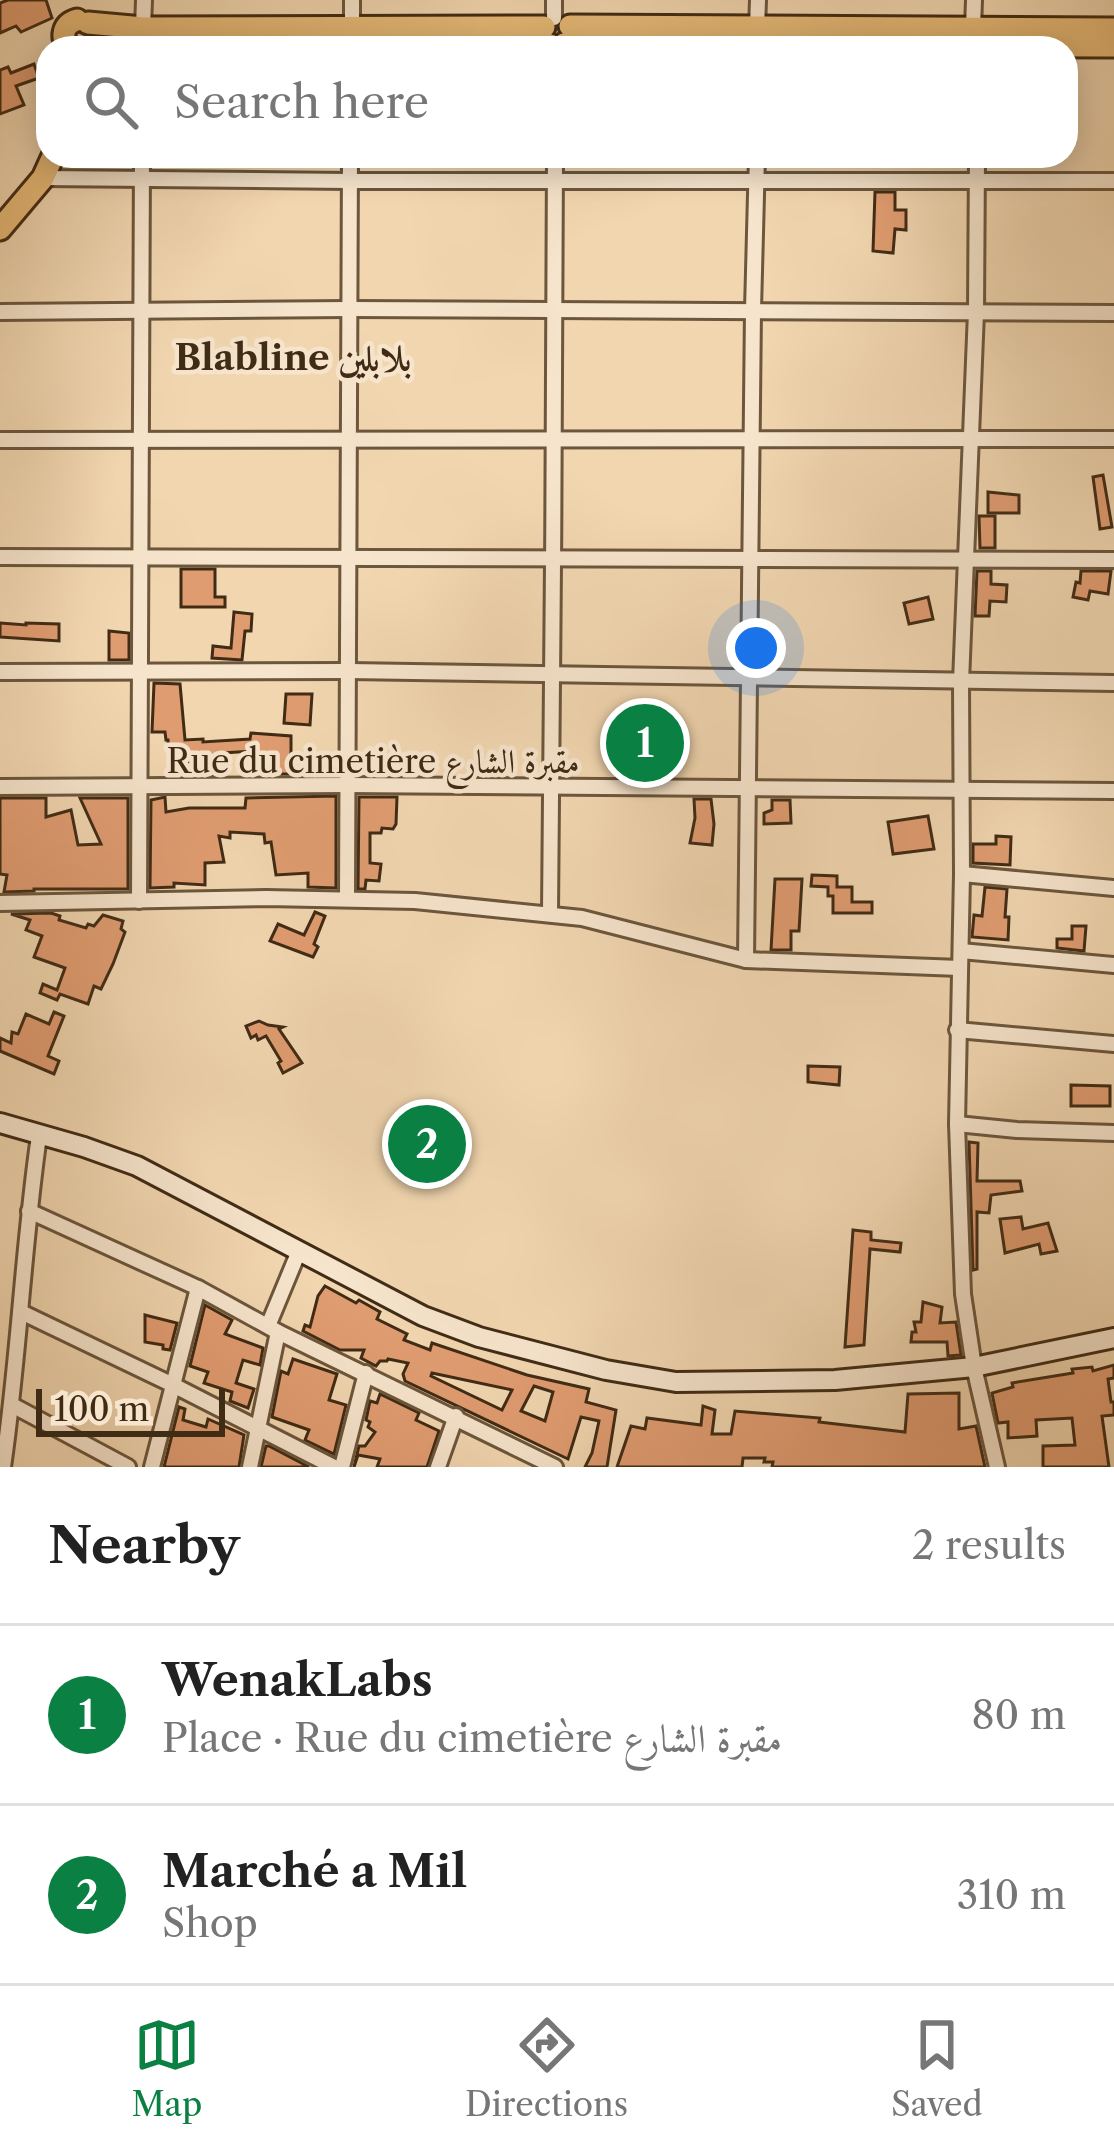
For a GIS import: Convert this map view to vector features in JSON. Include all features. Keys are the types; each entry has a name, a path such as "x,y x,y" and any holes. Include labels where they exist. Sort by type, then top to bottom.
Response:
{"main road":[{"path":"80,14 134,36"},
{"path":"1027,36 1114,29"},
{"path":"439,36 556,32 656,36"},
{"path":"1078,44 1114,46"},
{"path":"0,229 48,168"}],"street":[{"path":"144,0 144,36"},
{"path":"352,0 352,36"},
{"path":"757,36 758,0"},
{"path":"974,0 977,36"},
{"path":"139,901 142,168"},
{"path":"347,898 350,168"},
{"path":"550,914 554,168"},
{"path":"746,960 756,168"},
{"path":"976,168 976,312 961,682 957,1124 963,1294 997,1467"},
{"path":"43,178 1114,181"},
{"path":"0,312 1114,313"},
{"path":"0,440 1114,439"},
{"path":"0,557 1114,560"},
{"path":"0,672 349,671 1114,683"},
{"name":"Rue du cimetière مقبرة الشارع","path":"0,787 349,784 1114,791"},
{"path":"962,874 1114,888"},
{"path":"0,902 415,901 582,918 746,960 960,968"},
{"path":"961,951 1114,965"},
{"path":"957,1030 1114,1044"},
{"path":"0,1123 137,1166 453,1328 535,1353 646,1377 676,1382 836,1380 974,1367 1114,1338"},
{"path":"957,1124 1114,1133"},
{"path":"3,1467 39,1136"},
{"path":"29,1211 198,1288 456,1416 533,1462 555,1467"},
{"path":"250,1467 273,1329 299,1251"},
{"path":"152,1467 198,1288"},
{"path":"21,1312 338,1467 366,1373"},
{"path":"12,1405 128,1467"},
{"path":"438,1467 456,1416"}],"building":[{"path":"46,0 52,18 21,32 16,26 0,33 0,3"},
{"path":"34,64 36,79 16,86 24,105 0,114 0,70 8,67 11,73"},
{"path":"875,192 895,192 895,210 906,210 906,230 895,229 893,253 873,251"},
{"path":"1103,475 1112,527 1100,529 1093,477"},
{"path":"988,492 1019,495 1019,513 988,513"},
{"path":"979,516 995,516 995,548 980,548"},
{"path":"181,569 215,569 215,597 225,597 225,607 181,607"},
{"path":"977,571 991,571 991,584 1007,585 1006,602 990,601 989,616 975,616"},
{"path":"1081,571 1111,571 1108,594 1090,591 1088,600 1073,597"},
{"path":"928,597 933,619 909,624 904,603"},
{"path":"234,612 252,614 242,660 212,658 213,646 231,648"},
{"path":"0,623 59,624 59,641 0,637"},
{"path":"109,631 129,633 129,660 109,660"},
{"path":"154,683 180,684 185,740 250,739 251,733 291,736 291,774 267,774 266,765 253,765 253,751 223,753 224,774 207,775 206,762 169,762 165,732 152,732"},
{"path":"286,694 312,694 310,725 284,723"},
{"path":"633,722 663,726 658,765 627,761"},
{"path":"336,796 336,888 308,887 308,873 276,875 271,842 265,843 264,834 230,832 230,838 219,836 224,862 205,863 205,885 174,883 174,887 150,888 151,800 165,797 166,812 245,808 246,798"},
{"path":"359,797 397,797 393,829 370,833 370,863 381,864 379,881 366,880 365,889 358,889"},
{"path":"0,798 46,798 46,817 71,810 78,845 101,844 80,798 128,798 128,889 4,892 7,875 0,874"},
{"path":"694,799 711,799 712,845 690,843"},
{"path":"772,800 790,800 791,823 764,824"},
{"path":"928,816 934,849 893,854 888,822"},
{"path":"996,836 1011,837 1010,865 973,863 973,844 996,844"},
{"path":"812,875 837,876 837,887 852,887 852,902 872,902 872,913 833,913 833,896 828,896 828,887 811,886"},
{"path":"775,879 802,879 799,931 791,931 791,950 771,950"},
{"path":"985,887 1007,889 1008,940 972,937 974,915 982,916"},
{"path":"315,912 325,916 313,957 270,941 278,924 304,935"},
{"path":"51,913 86,928 103,915 123,921 125,932 113,964 101,989 94,986 88,1004 40,993 43,984 57,990 65,968 34,957 42,936 26,930 30,920 11,914"},
{"path":"1072,926 1086,926 1084,951 1057,948 1057,939 1072,939"},
{"path":"54,1012 64,1016 48,1056 59,1061 54,1074 0,1051 0,1038 11,1043 12,1032 18,1034 26,1014 49,1024"},
{"path":"259,1021 283,1027 279,1029 302,1063 283,1073 266,1036 251,1038 246,1026"},
{"path":"808,1066 840,1067 839,1085 808,1082"},
{"path":"1071,1085 1110,1086 1110,1106 1071,1106"},
{"path":"969,1142 978,1143 977,1181 1020,1181 1022,1191 991,1195 989,1213 977,1212 977,1269 973,1270"},
{"path":"1021,1217 1023,1229 1048,1223 1057,1251 1041,1254 1039,1244 1005,1253 1000,1219"},
{"path":"853,1230 871,1232 871,1240 901,1243 900,1252 870,1249 864,1345 845,1347"},
{"path":"325,1286 356,1303 359,1300 380,1312 377,1319 407,1334 404,1340 430,1350 432,1343 527,1375 589,1389 586,1402 616,1410 607,1467 585,1467 599,1421 581,1417 568,1459 405,1381 408,1363 388,1359 376,1366 361,1358 364,1350 340,1350 303,1331 305,1325 310,1327","holes":["432,1373 512,1390 502,1410","534,1386 553,1392 545,1421 521,1411"]},
{"path":"923,1302 942,1307 940,1323 956,1322 961,1355 948,1356 947,1342 911,1342 914,1322 921,1322"},
{"path":"205,1305 232,1320 225,1334 263,1348 260,1365 243,1360 236,1383 254,1389 248,1408 230,1401 232,1392 204,1383 208,1372 190,1366"},
{"path":"145,1315 177,1323 170,1350 145,1342"},
{"path":"293,1359 337,1374 329,1400 346,1405 334,1454 305,1440 309,1430 272,1417 281,1371 288,1374"},
{"path":"1114,1365 1114,1378 1108,1379 1114,1415 1102,1416 1109,1467 1043,1467 1043,1446 1075,1445 1072,1418 1036,1420 1037,1436 1008,1438 1008,1422 998,1423 992,1393 1013,1387 1012,1383"},
{"path":"959,1393 959,1429 976,1426 985,1467 772,1467 773,1462 764,1462 765,1458 743,1458 742,1467 617,1467 631,1426 645,1429 647,1418 701,1425 703,1406 715,1410 712,1434 731,1434 735,1411 905,1432 908,1394"},
{"path":"380,1394 419,1413 416,1420 439,1431 427,1467 377,1467 380,1459 358,1455 354,1467 359,1446 365,1446 375,1432 366,1420 370,1401 377,1403"},
{"path":"179,1407 185,1409 183,1420 206,1427 208,1419 244,1435 239,1467 164,1467"},
{"path":"269,1446 309,1467 261,1467"}],"place":[{"name":"WenakLabs","path":"645,743"},
{"name":"Marché a Mil","path":"427,1144"}],"district":[{"name":"Blabline بلابلين","path":"293,357"}]}
